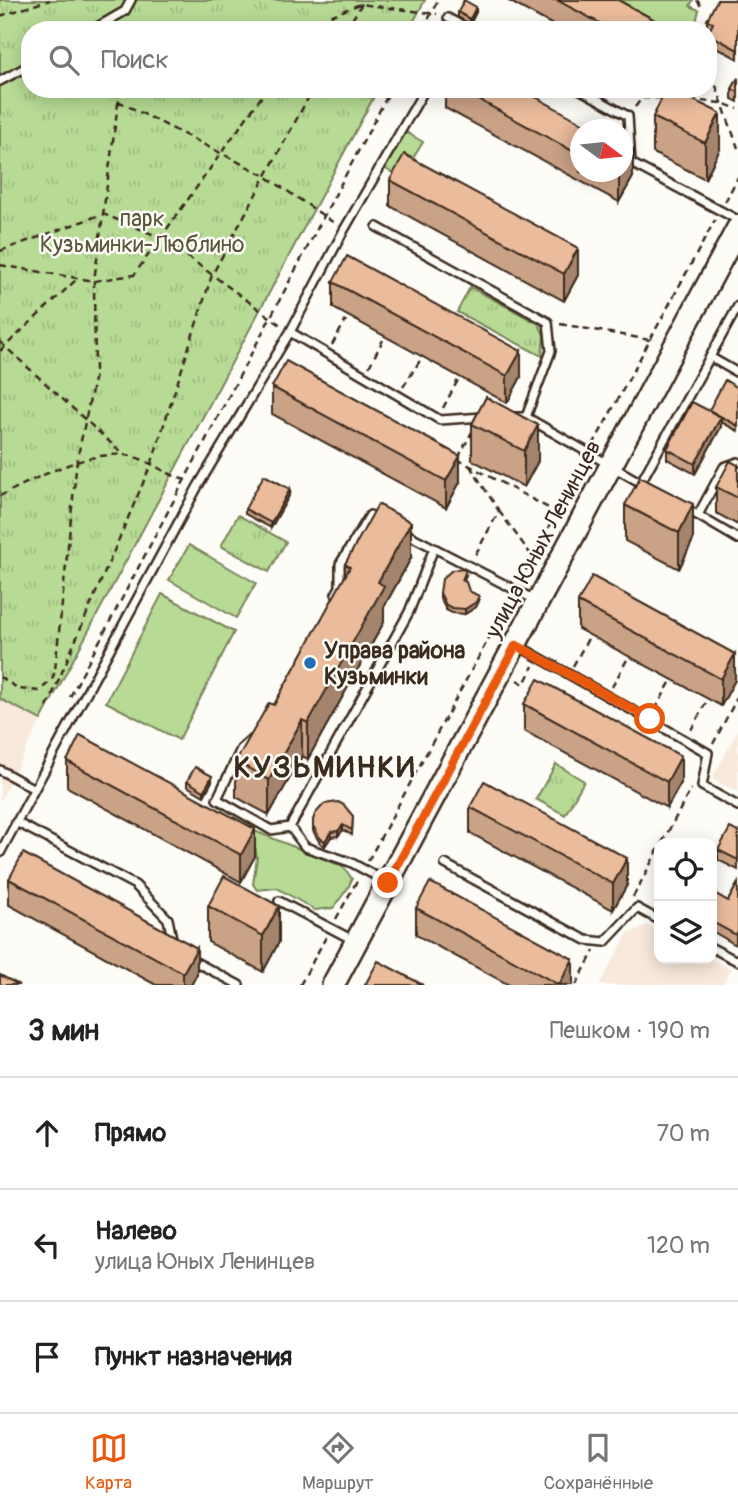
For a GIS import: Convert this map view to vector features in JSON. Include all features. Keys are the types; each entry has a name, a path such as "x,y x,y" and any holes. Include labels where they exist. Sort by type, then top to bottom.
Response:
{"main road":[{"name":"улица Юных Ленинцев","path":"333,985 738,228"}],"lane":[{"path":"108,21 125,11 131,0"},
{"path":"448,18 452,21"},
{"path":"0,81 21,70"},
{"path":"0,853 198,486 290,332 344,230 420,98"},
{"path":"595,98 628,116 631,163 738,220"},
{"path":"377,228 548,322 551,351 526,416"},
{"path":"640,482 738,306"},
{"path":"290,332 437,419 493,417"},
{"path":"710,357 738,373"},
{"path":"504,417 526,416 652,489"},
{"path":"698,515 724,467 738,462"},
{"path":"675,502 738,538"},
{"path":"333,599 340,587 340,564 370,514 387,523"},
{"path":"398,529 539,602"},
{"path":"290,827 409,612 434,548"},
{"path":"516,645 708,756 702,786 738,806"},
{"path":"260,732 241,749 218,799 271,830 290,827"},
{"path":"0,770 34,789"},
{"path":"16,822 135,885 168,919 174,950"},
{"path":"290,827 305,847 349,862 388,883"},
{"path":"445,864 586,940 605,942 637,908 654,917"},
{"path":"279,901 356,942"},
{"path":"717,951 737,961 738,959"},
{"path":"185,956 239,985"}],"path":[{"path":"0,16 50,0"},
{"path":"351,21 364,0"},
{"path":"428,21 438,0"},
{"path":"698,0 702,8"},
{"path":"318,21 360,4 432,12 448,18"},
{"path":"717,89 738,148"},
{"path":"0,677 27,691 38,691 52,680 77,460 95,375 94,281 118,98"},
{"path":"0,265 94,281 134,275 261,98"},
{"path":"47,707 152,463 212,275 308,98"},
{"path":"69,698 386,98"},
{"path":"628,116 642,98 667,98"},
{"path":"681,99 722,103 738,109"},
{"path":"118,101 264,175 344,230"},
{"path":"0,251 103,214 162,238 290,332"},
{"path":"0,351 78,278"},
{"path":"328,354 346,320"},
{"path":"548,322 650,340"},
{"path":"363,376 383,340"},
{"path":"0,342 124,455"},
{"path":"398,396 421,359"},
{"path":"437,419 458,380"},
{"path":"452,467 480,417"},
{"path":"0,496 77,460 124,455 152,463 177,478 198,486"},
{"path":"457,459 556,512"},
{"path":"470,466 533,556"},
{"path":"469,566 499,510"},
{"path":"665,838 738,696"},
{"path":"628,917 628,906 654,857"},
{"path":"576,985 599,942"}],"shaded area":[{"path":"0,699 41,720 0,801"},
{"path":"738,730 738,792 712,779"},
{"path":"648,925 654,928 654,964 717,962 731,969 722,985 599,985 628,933"}],"green space":[{"name":"парк Кузьминки-Люблино","path":"0,0 425,0 414,21 21,21 21,98 373,98 41,720 0,699"},
{"path":"581,0 693,0 690,6 699,10 696,21 621,21"},
{"path":"406,132 423,142 401,178 384,168"},
{"path":"470,287 539,324 544,335 542,356 457,312"},
{"path":"238,515 286,542 269,572 221,546"},
{"path":"189,545 256,583 236,618 169,580"},
{"path":"162,594 234,632 179,740 106,702"},
{"path":"556,764 584,781 565,815 536,799"},
{"path":"252,830 344,867 352,879 333,908 315,910 277,888 257,890 253,884 257,857"}],"building":[{"path":"464,0 476,7 470,19 458,12"},
{"path":"557,0 618,0 656,21 596,21"},
{"path":"717,0 738,0 738,50 717,39 717,21 707,20"},
{"path":"738,78 738,92 732,89"},
{"path":"476,98 537,98 575,119 570,119 570,150"},
{"path":"662,98 689,98 720,113 705,143 653,117"},
{"path":"404,154 578,248 564,274 390,180"},
{"path":"347,256 521,351 507,376 333,282"},
{"path":"286,361 460,456 446,481 272,387"},
{"path":"725,380 738,388 738,426 709,410"},
{"path":"486,397 538,425 524,451 472,424"},
{"path":"692,402 721,417 695,464 667,449"},
{"path":"730,461 738,465 738,498 716,487"},
{"path":"264,475 290,489 271,523 245,509"},
{"path":"640,477 693,504 679,533 625,505"},
{"path":"378,504 411,522 378,582 384,586 308,723 302,720 269,780 236,761 269,703 274,705 350,567 345,564"},
{"path":"452,570 466,570 462,580 466,582 469,591 479,596 476,602 465,609 446,605 440,593 442,579"},
{"path":"592,576 735,654 721,679 578,602"},
{"path":"538,679 681,756 667,782 524,704"},
{"path":"80,735 255,829 241,855 67,761"},
{"path":"195,767 212,776 204,791 187,781"},
{"path":"484,781 627,858 613,884 470,807"},
{"path":"338,802 353,816 352,830 343,825 338,831 331,832 325,841 313,826 315,814 324,804"},
{"path":"730,828 738,832 738,860 718,850"},
{"path":"23,853 197,948 183,973 9,879"},
{"path":"224,876 279,906 263,936 208,906"},
{"path":"430,882 573,959 559,985 416,908"},
{"path":"738,883 736,935 717,925 717,895 728,901"},
{"path":"378,961 423,985 365,985"},
{"path":"0,975 19,985 0,985"}],"place":[{"name":"Управа района Кузьминки","path":"310,663"}],"district":[{"name":"КУЗЬМИНКИ","path":"325,767"}],"route":[{"path":"388,883 516,645 650,719"}]}
